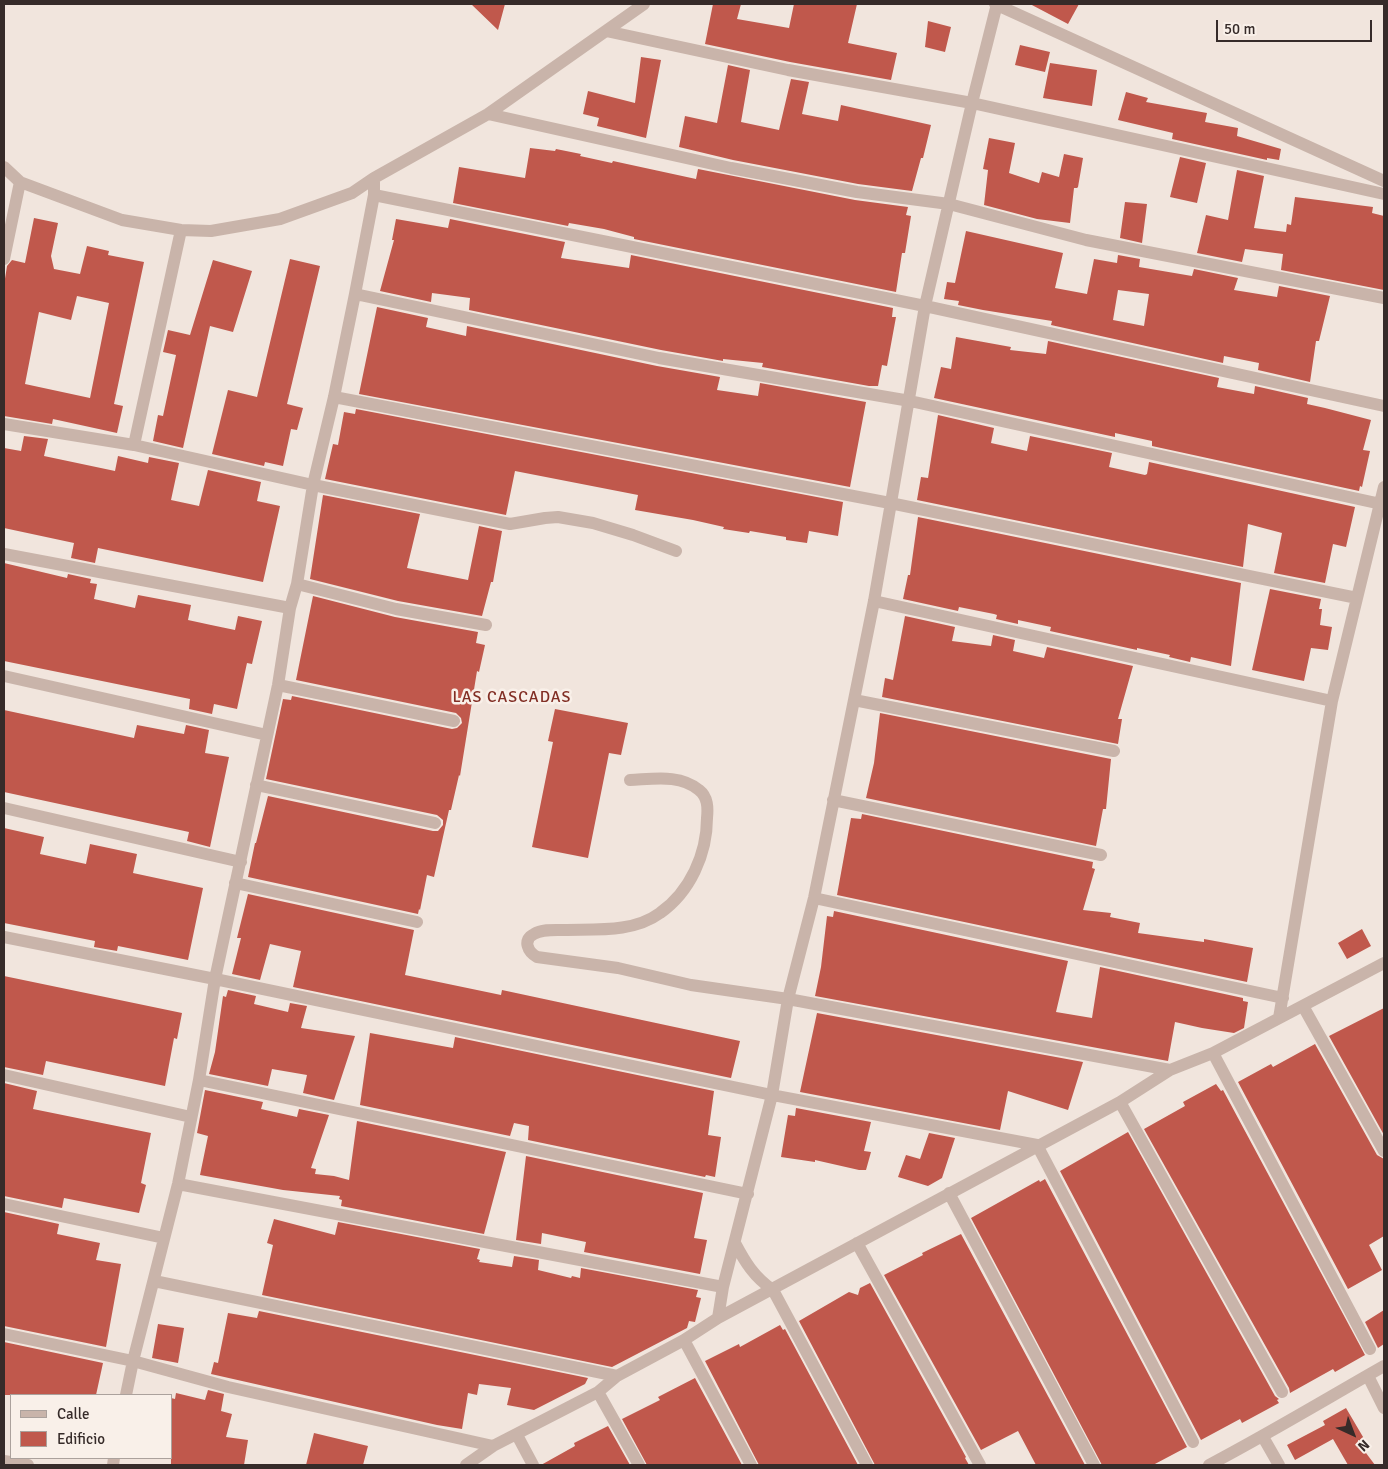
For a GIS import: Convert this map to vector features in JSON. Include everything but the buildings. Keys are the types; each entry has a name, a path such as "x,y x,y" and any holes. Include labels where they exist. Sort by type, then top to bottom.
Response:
{"street":[{"path":"4,168 20,182 122,220 181,230 211,231 280,219 352,193 374,178 488,114 644,4"},
{"path":"718,1318 723,1287 772,1095 788,999 814,898 874,601 925,306 996,4 1384,181"},
{"path":"606,31 788,70 972,103 1384,194"},
{"path":"488,114 731,168 857,192 948,204 1086,240 1384,298"},
{"path":"126,1394 178,1184 199,1080 215,979 278,686 290,608 297,584 313,485 334,398 355,294 374,196 374,178"},
{"path":"4,259 20,182"},
{"path":"374,196 925,306 1384,406"},
{"path":"134,445 181,230"},
{"path":"355,294 659,358 910,401 1380,504"},
{"path":"334,398 890,503 1356,598"},
{"path":"4,424 134,445 313,485 510,524 558,517 633,535 676,551"},
{"path":"1279,1018 1332,701 1384,487"},
{"path":"4,554 290,608"},
{"path":"297,584 396,609 486,625"},
{"path":"874,601 1332,701"},
{"path":"4,676 267,736"},
{"path":"278,686 454,722"},
{"path":"854,700 1114,751"},
{"path":"630,780 673,778 688,783 701,791 708,804 707,825 702,854 691,878 676,899 659,914 646,920 618,928 539,932 533,934 527,946 530,953 537,957 618,968 691,985 788,999 1170,1070"},
{"path":"256,785 435,823"},
{"path":"833,800 1101,855"},
{"path":"4,808 241,862"},
{"path":"235,884 417,922"},
{"path":"814,898 1283,998"},
{"path":"4,938 215,979 772,1095 1037,1145"},
{"path":"466,1465 493,1446 598,1392 616,1376 684,1340 718,1318 1120,1102 1170,1070 1213,1053 1384,963"},
{"path":"1303,1006 1384,1151"},
{"path":"1213,1053 1370,1349"},
{"path":"4,1075 191,1117"},
{"path":"199,1080 748,1194"},
{"path":"1120,1102 1282,1392"},
{"path":"1037,1145 1193,1442"},
{"path":"178,1184 723,1287"},
{"path":"949,1194 1094,1465"},
{"path":"4,1204 164,1238"},
{"path":"735,1243 751,1271 772,1290 868,1465"},
{"path":"857,1243 980,1465"},
{"path":"154,1281 616,1376"},
{"path":"4,1334 133,1361 228,1387 493,1446"},
{"path":"684,1340 752,1465"},
{"path":"1209,1465 1384,1366"},
{"path":"1368,1376 1384,1408"},
{"path":"598,1392 639,1465"},
{"path":"517,1435 533,1465"},
{"path":"1263,1436 1279,1465"},
{"path":"4,1461 28,1465"}],"district":[{"name":"LAS CASCADAS","path":"512,698"}]}
